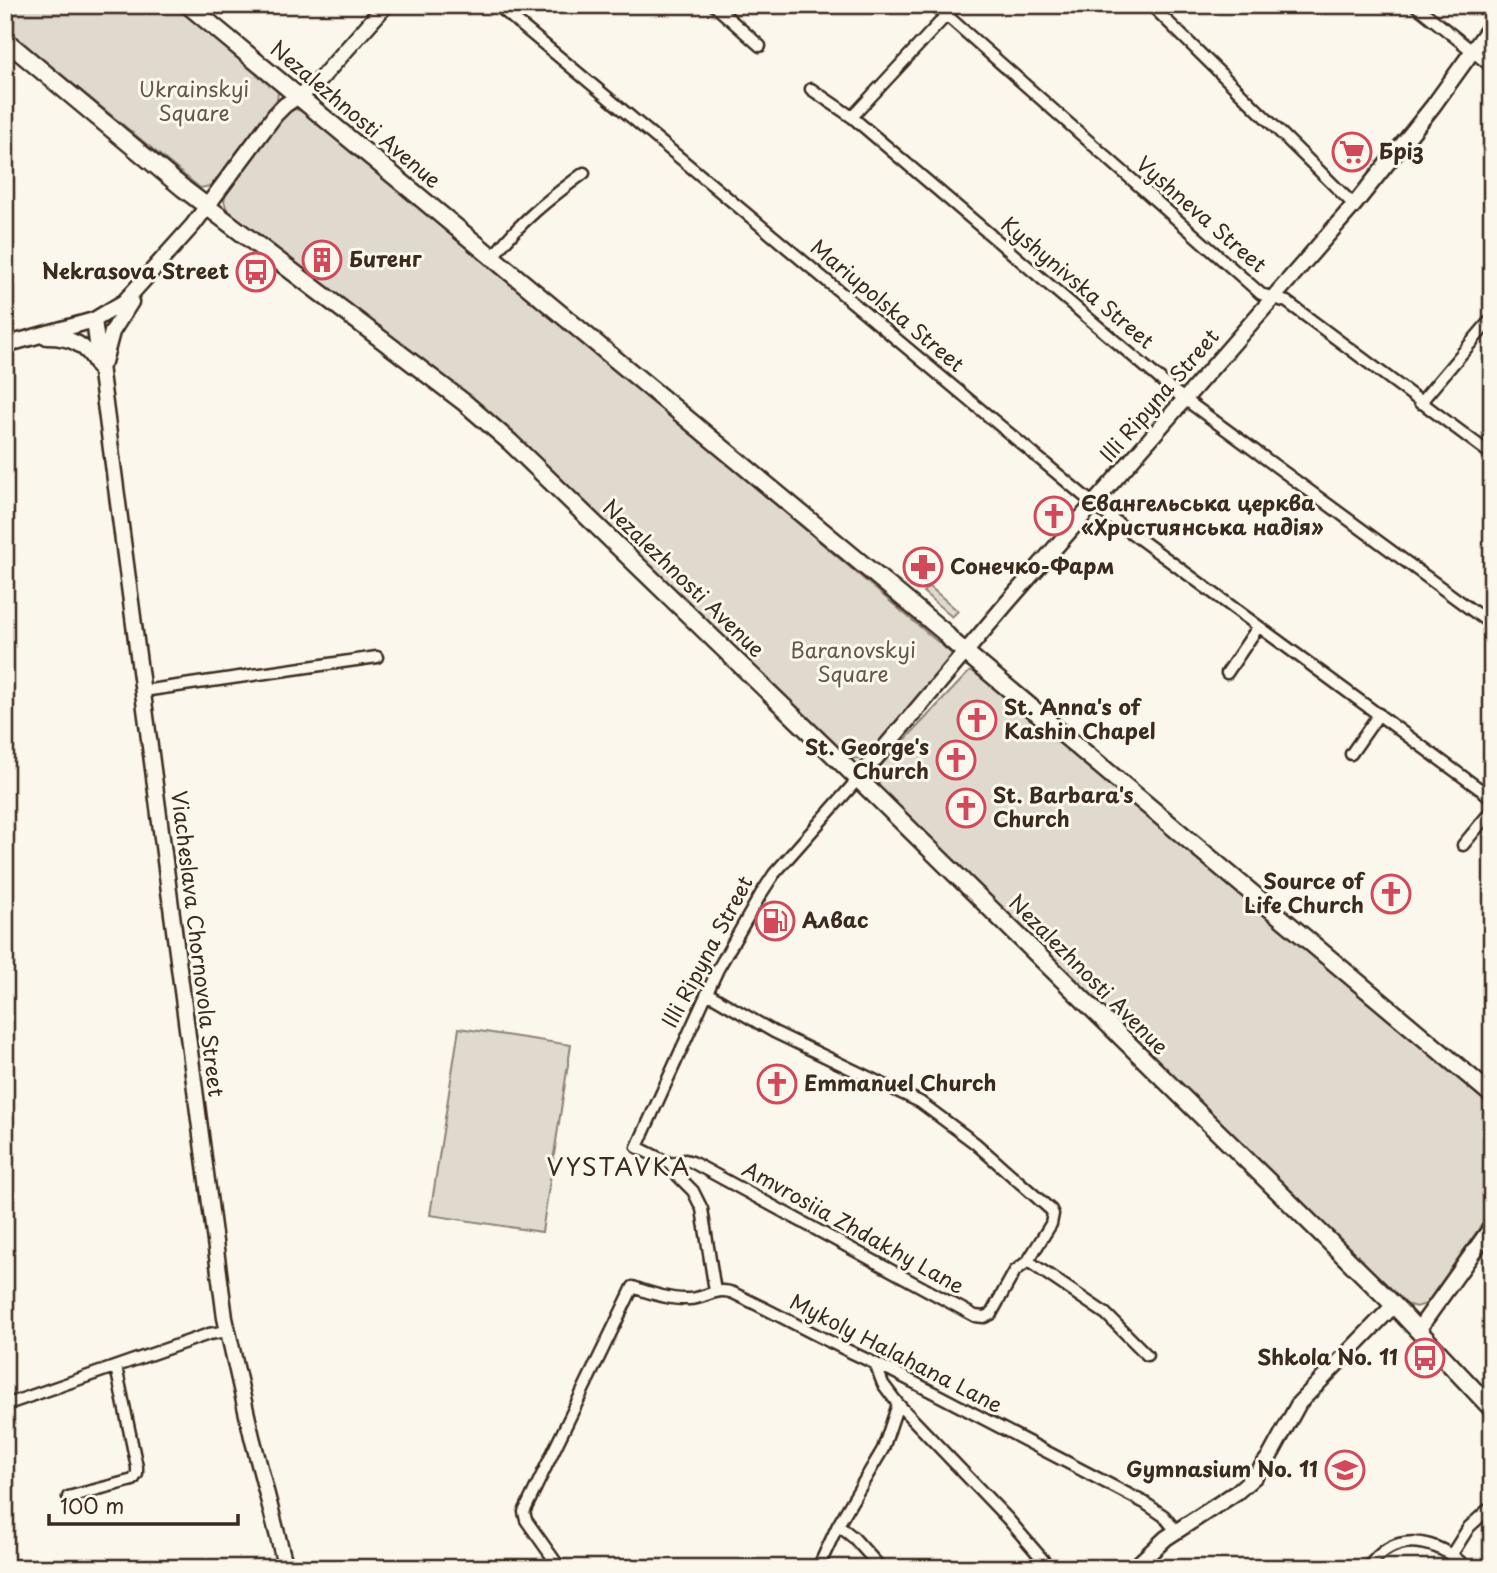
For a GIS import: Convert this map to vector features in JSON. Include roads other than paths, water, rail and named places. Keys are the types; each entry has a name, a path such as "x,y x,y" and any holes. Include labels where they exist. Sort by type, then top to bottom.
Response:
{"main road":[{"name":"Nezalezhnosti Avenue","path":"188,5 943,631 1492,1095"},
{"name":"Nezalezhnosti Avenue","path":"5,40 208,206 488,422 858,779 1394,1305 1492,1409"}],"street":[{"path":"102,376 112,332 141,286 208,206 275,115 315,85 386,5"},
{"name":"Mariupolska Street","path":"497,5 1093,504 1492,798"},
{"path":"714,5 760,46"},
{"name":"Vyshneva Street","path":"935,5 1259,292 1287,302 1492,455"},
{"path":"852,117 956,5"},
{"path":"1151,5 1354,205"},
{"path":"1415,5 1492,67"},
{"name":"Illi Ripyna Street","path":"637,1147 707,993 768,882 1354,205 1400,149 1492,24"},
{"name":"Kyshynivska Street","path":"811,89 852,117 1184,399 1492,625"},
{"path":"493,257 511,233 547,200 584,173"},
{"path":"5,345 94,320 115,309 141,286"},
{"path":"1420,403 1492,318"},
{"name":"Viacheslava Chornovola Street","path":"94,320 228,1331 286,1568"},
{"path":"36,336 76,341 91,355 102,376"},
{"path":"1227,673 1258,627"},
{"path":"143,691 377,657"},
{"path":"1352,754 1379,713"},
{"path":"1463,845 1492,810"},
{"name":"Amvrosiia Zhdakhy Lane","path":"637,1147 671,1164 678,1161 692,1162 975,1317 991,1314 1015,1271 1028,1261 1053,1220 1051,1210 975,1143 920,1102 774,1032 707,993"},
{"path":"560,1568 526,1520 526,1508 633,1287 684,1300 695,1299 715,1291 702,1209 693,1191 678,1177 671,1164"},
{"path":"1418,1330 1492,1226"},
{"path":"1028,1261 1106,1314 1147,1355"},
{"name":"Mykoly Halahana Lane","path":"715,1291 727,1290 876,1366 891,1371 1145,1503 1164,1516 1175,1530"},
{"path":"1134,1568 1175,1530 1237,1492 1254,1477 1270,1456 1299,1403 1394,1305"},
{"path":"5,1405 209,1334 228,1331"},
{"path":"876,1366 883,1384 898,1404 1007,1518 1050,1568"},
{"path":"68,1497 133,1480 137,1475 116,1367"},
{"path":"818,1568 838,1525 883,1449 898,1404"},
{"path":"1452,1554 1469,1527 1492,1506"},
{"path":"838,1525 854,1538 881,1568"},
{"path":"1368,1568 1380,1552 1404,1542 1426,1543 1452,1554 1466,1568"}],"place":[{"name":"Бріз","path":"1352,152"},
{"name":"Битенг","path":"322,260"},
{"name":"Nekrasova Street","path":"256,272"},
{"name":"Євангельська церква «Християнська надія»","path":"1054,516"},
{"name":"Сонечко-Фарм","path":"923,567"},
{"name":"St. Anna's of Kashin Chapel","path":"977,720"},
{"name":"St. George's Church","path":"956,760"},
{"name":"St. Barbara's Church","path":"966,808"},
{"name":"Source of Life Church","path":"1391,894"},
{"name":"Алвас","path":"775,921"},
{"name":"Emmanuel Church","path":"777,1084"},
{"name":"Shkola No. 11","path":"1425,1358"},
{"name":"Gymnasium No. 11","path":"1345,1470"}],"district":[{"name":"VYSTAVKA","path":"619,1168"}],"park label":[{"name":"Ukrainskyi Square","path":"194,102"},
{"name":"Baranovskyi Square","path":"853,663"}]}
